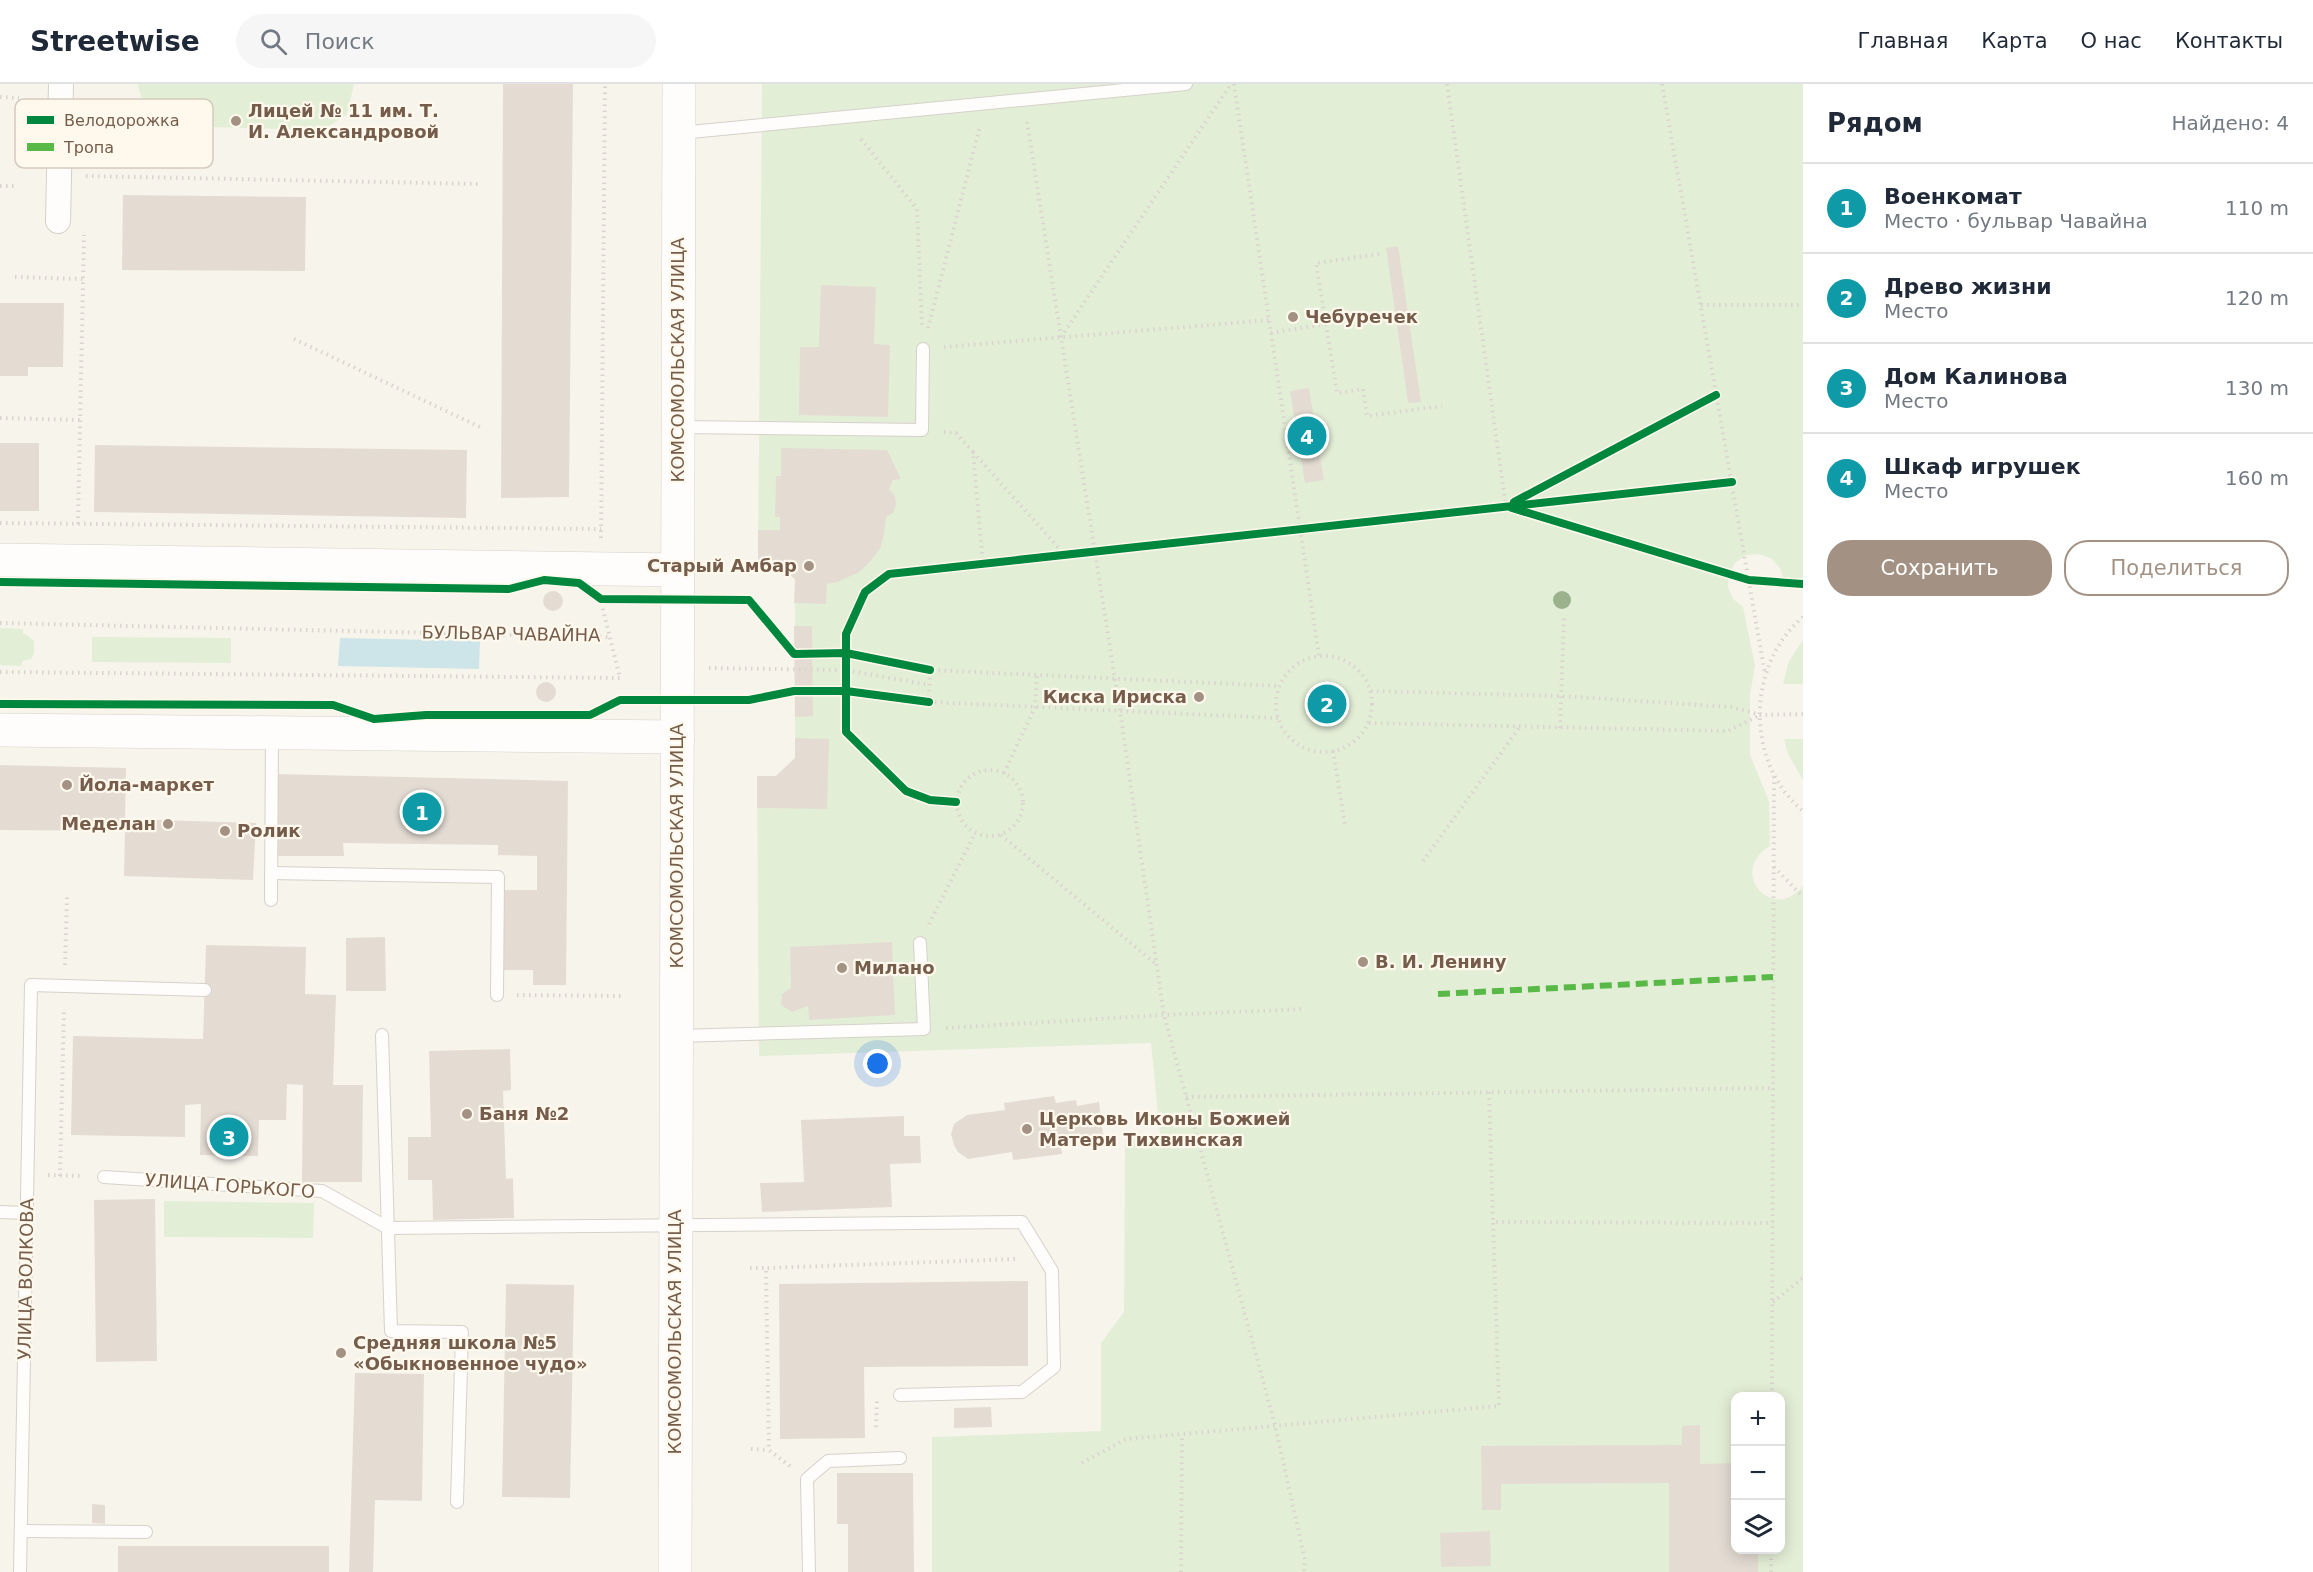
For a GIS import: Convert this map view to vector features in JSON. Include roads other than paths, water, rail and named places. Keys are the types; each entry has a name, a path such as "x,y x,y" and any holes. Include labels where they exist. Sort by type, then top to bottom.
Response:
{"main road":[{"name":"КОМСОМОЛЬСКАЯ УЛИЦА","path":"675,1572 679,84"},
{"path":"0,560 678,570"},
{"path":"0,730 678,737"}],"street":[{"path":"61,84 61,99"},
{"path":"58,221 59,168"}],"lane":[{"path":"679,133 1186,84"},
{"path":"678,427 922,430 923,349"},
{"path":"271,900 272,733"},
{"path":"271,873 498,877 497,995"},
{"path":"677,1036 924,1029 920,943"},
{"name":"УЛИЦА ВОЛКОВА","path":"20,1572 31,986 205,990"},
{"path":"382,1035 391,1331 462,1332 457,1502"},
{"name":"УЛИЦА ГОРЬКОГО","path":"104,1177 322,1191 388,1228 1022,1222 1052,1270 1054,1367 1022,1392 900,1395"},
{"path":"0,1212 27,1213"},
{"path":"808,1572 807,1479 828,1461 900,1458"},
{"path":"21,1531 146,1532"}],"water":[{"path":"340,638 480,641 479,669 338,666"}],"place":[{"name":"Лицей № 11 им. Т. И. Александровой","path":"236,121"},
{"name":"Чебуречек","path":"1293,317"},
{"name":"Шкаф игрушек","path":"1307,436"},
{"name":"Старый Амбар","path":"809,566"},
{"name":"Киска Ириска","path":"1199,697"},
{"name":"Древо жизни","path":"1327,704"},
{"name":"Йола-маркет","path":"67,785"},
{"name":"Военкомат","path":"422,812"},
{"name":"Меделан","path":"168,824"},
{"name":"Ролик","path":"225,831"},
{"name":"В. И. Ленину","path":"1363,962"},
{"name":"Милано","path":"842,968"},
{"name":"Баня №2","path":"467,1114"},
{"name":"Церковь Иконы Божией Матери Тихвинская","path":"1027,1129"},
{"name":"Дом Калинова","path":"229,1137"},
{"name":"Средняя школа №5 «Обыкновенное чудо»","path":"341,1353"}]}
